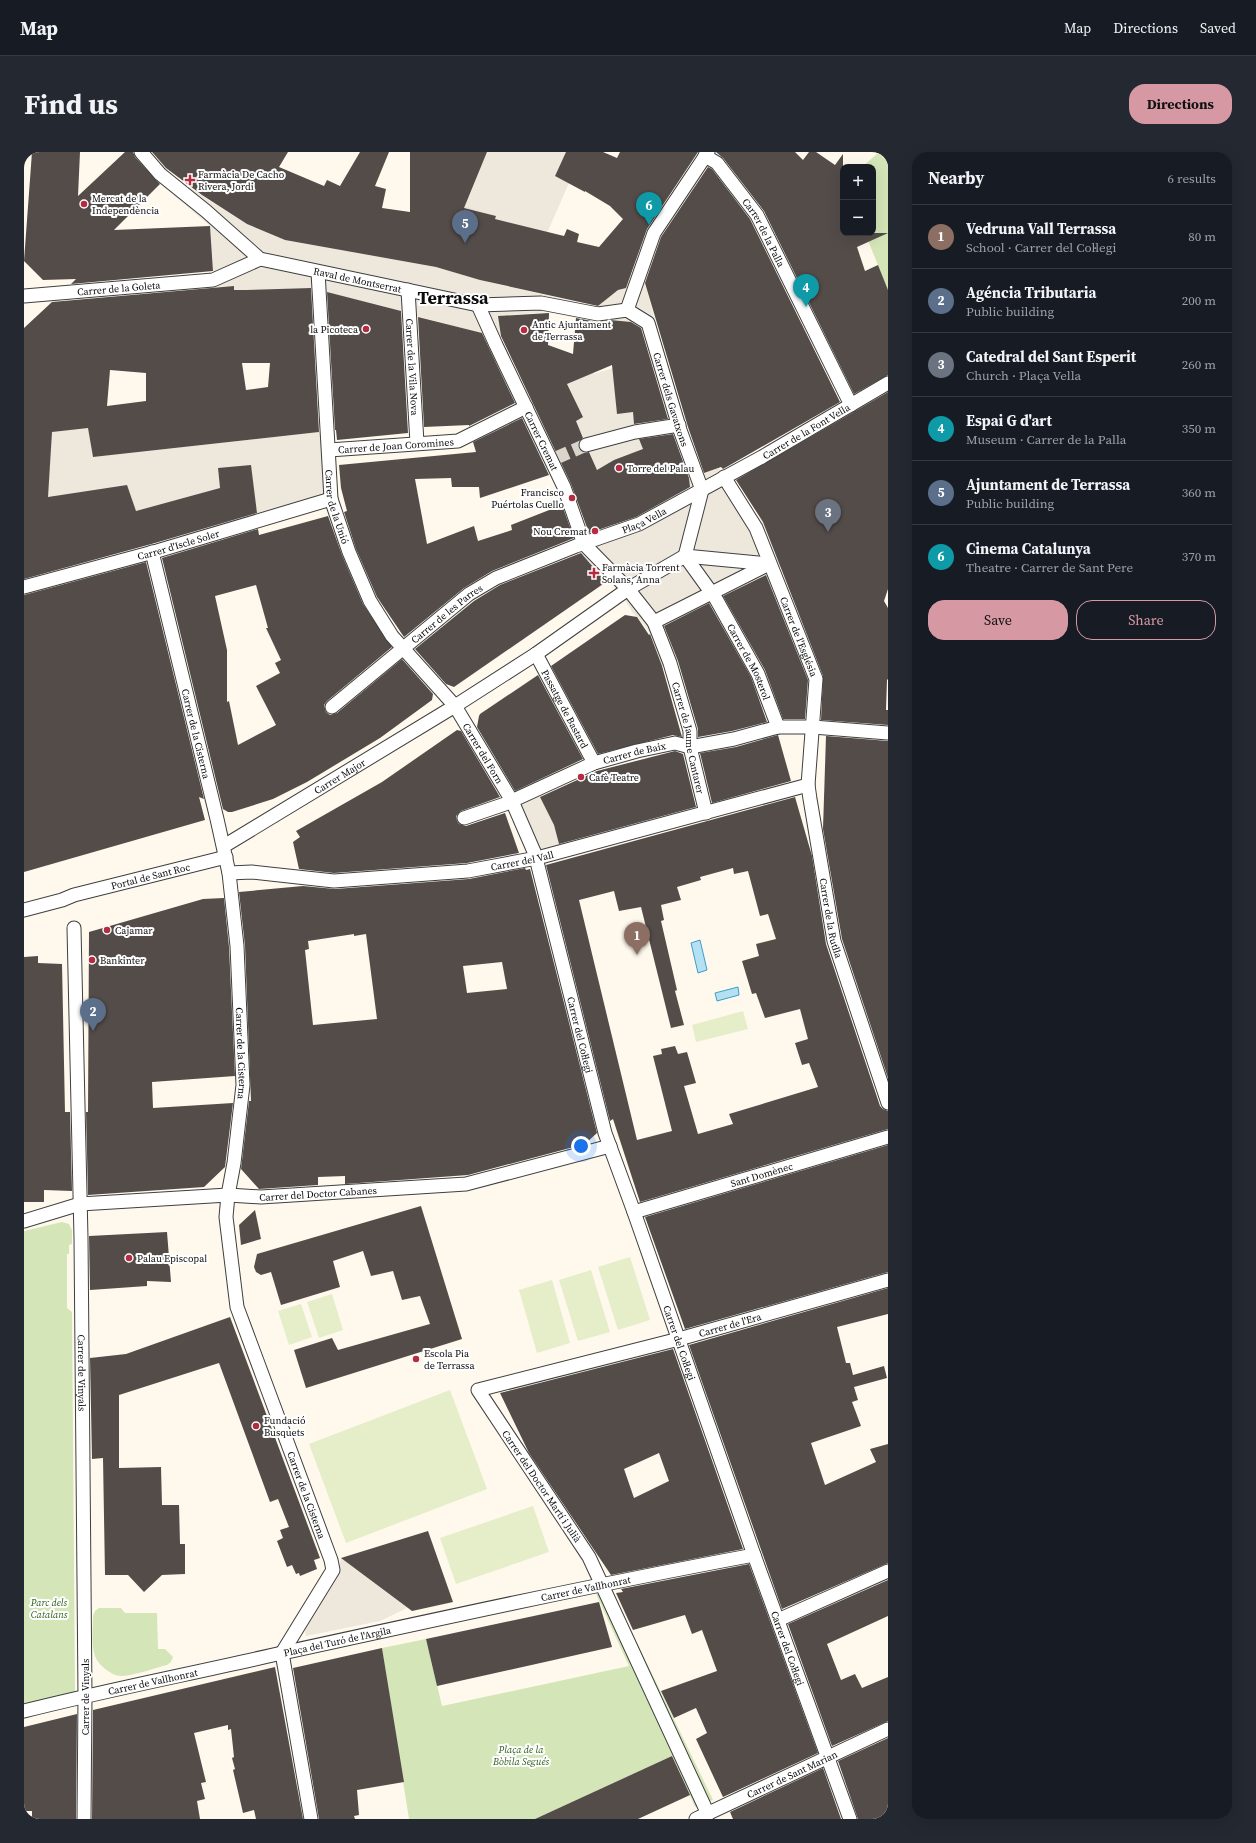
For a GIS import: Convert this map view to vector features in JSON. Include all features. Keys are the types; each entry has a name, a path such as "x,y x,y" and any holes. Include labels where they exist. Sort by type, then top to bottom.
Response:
{"street":[{"name":"Raval de Montserrat","path":"141,152 160,174 206,211 260,259 478,305 541,303 598,314 627,310"},
{"path":"627,310 654,233 707,154"},
{"name":"Carrer de la Palla","path":"707,154 717,163 757,215 851,405"},
{"name":"Carrer de la Goleta","path":"24,296 213,280 260,259"},
{"name":"Carrer de la Unió","path":"318,272 331,499 349,552 370,601 392,636 455,706"},
{"name":"Carrer de la Vila Nova","path":"408,290 417,443"},
{"name":"Carrer Cremat","path":"478,305 526,407 554,459 581,543"},
{"name":"Carrer dels Gavatxons","path":"627,310 648,323 678,425 702,490"},
{"name":"Carrer de la Font Vella","path":"724,477 762,457 888,383"},
{"name":"Carrer de Joan Coromines","path":"329,450 458,441 526,407"},
{"path":"586,445 635,432 678,425"},
{"path":"724,477 756,528 771,568"},
{"name":"Plaça Vella","path":"581,543 638,524 724,477"},
{"path":"685,556 702,490"},
{"name":"Carrer d'Iscle Soler","path":"24,587 152,552 331,499"},
{"path":"581,543 624,592 654,622 714,596 771,568"},
{"name":"Carrer de les Parres","path":"332,707 404,650 469,594 496,578 581,543"},
{"name":"Carrer de la Cisterna","path":"152,552 229,873 237,946 243,1085 226,1217 237,1307 331,1560 333,1570"},
{"path":"624,592 685,556 771,568"},
{"path":"685,556 714,596"},
{"name":"Carrer de l'Església","path":"771,568 816,679 813,727"},
{"name":"Carrer Major","path":"225,852 536,654 624,592"},
{"name":"Carrer de Mosterol","path":"714,596 758,674 778,727"},
{"name":"Carrer de Jaume Cantarer","path":"654,622 670,663 690,731 690,747 706,813"},
{"name":"Passatge de Bastard","path":"536,654 594,763"},
{"path":"455,706 456,719"},
{"name":"Carrer del Forn","path":"455,706 512,801 537,858"},
{"name":"Carrer de Baix","path":"464,818 512,801 594,763 637,751 675,744 690,747 734,739 778,727 813,727 888,733"},
{"name":"Carrer de la Rutlla","path":"813,727 808,785 834,941 888,1103"},
{"name":"Carrer del Vall","path":"229,873 252,872 334,881 468,871 537,858 808,785"},
{"name":"Portal de Sant Roc","path":"24,910 225,852"},
{"name":"Carrer del Col·legi","path":"537,858 537,867 605,1133 635,1214 754,1555 850,1819"},
{"name":"Carrer de Vinyals","path":"74,928 80,1204 85,1695 84,1819"},
{"name":"Sant Domènec","path":"635,1214 888,1137"},
{"name":"Carrer del Doctor Cabanes","path":"24,1221 80,1204 228,1195 261,1197 466,1184 610,1146"},
{"name":"Carrer de l'Era","path":"478,1390 678,1339 888,1280"},
{"name":"Carrer del Doctor Martí i Julià","path":"478,1390 589,1556 702,1816"},
{"name":"Carrer de Vallhonrat","path":"417,1623 601,1584 754,1555"},
{"name":"Plaça del Turó de l'Argila","path":"282,1653 333,1570"},
{"path":"778,1620 888,1571"},
{"name":"Plaça del Turó de l'Argila","path":"282,1653 417,1623"},
{"path":"282,1653 311,1819"},
{"name":"Carrer de Vallhonrat","path":"24,1711 85,1695 282,1653"},
{"name":"Carrer de Sant Marian","path":"702,1816 888,1729"}],"green space":[{"path":"879,152 888,152 888,290 866,236 876,236 876,164 865,164"},
{"path":"743,1011 748,1029 696,1042 692,1025"},
{"name":"Parc dels Catalans","path":"62,1222 69,1224 72,1230 72,1244 69,1245 69,1254 67,1254 67,1308 72,1312 75,1692 24,1706 24,1231"},
{"path":"630,1257 650,1320 618,1330 598,1267"},
{"path":"591,1270 610,1332 578,1341 559,1280"},
{"path":"552,1280 570,1343 537,1353 519,1290"},
{"path":"332,1294 343,1330 319,1338 307,1302"},
{"path":"301,1304 312,1337 289,1345 278,1311"},
{"path":"450,1390 487,1489 346,1543 309,1444"},
{"path":"533,1506 549,1552 456,1584 440,1538"},
{"name":"Plaça de la Bòbila Segués","path":"612,1591 713,1800 695,1807 672,1756 535,1819 409,1819 382,1648 426,1639 442,1706 629,1666 596,1594"},
{"path":"99,1608 121,1608 125,1613 157,1613 158,1649 165,1649 173,1657 171,1662 167,1665 126,1676 117,1676 106,1669 99,1663 95,1656 93,1646 93,1616 95,1611"}],"shaded area":[{"path":"129,152 151,152 173,176 210,201 247,224 285,240 436,267 480,280 597,307 627,282 637,280 645,283 655,321 648,323 599,320 549,312 499,316 502,346 484,334 312,288 234,291 234,286 214,287 210,226 163,186"},
{"path":"487,152 566,152 555,176 569,183 547,233 495,219 496,216 461,207 469,196"},
{"path":"613,368 617,413 633,412 635,427 680,430 640,441 643,449 598,472 576,421 583,416 567,384 594,372 594,374"},
{"path":"88,426 93,457 328,431 331,499 257,515 251,466 218,469 220,488 136,511 48,497 24,436"},
{"path":"719,468 724,477 763,522 782,566 663,626 668,635 672,653 670,663 660,667 652,636 633,613 621,594 602,573 600,575 578,549 643,518 690,488 688,479"},
{"path":"539,794 554,825 560,848 537,850 518,803"},
{"path":"341,1558 407,1608 380,1621 306,1636 305,1630 336,1580"}],"water":[{"path":"700,940 707,970 698,973 691,943"},
{"path":"738,987 739,995 717,1001 715,993"}],"building":[{"name":"Mercat de la Independència","path":"32,152 80,152 78,196 125,152 133,152 135,157 160,184 114,230 210,226 213,271 71,284 76,279 43,280 24,261"},
{"path":"152,152 288,152 279,167 324,186 327,180 340,186 360,152 389,152 375,186 386,189 382,208 410,212 410,152 487,152 464,208 496,216 495,219 564,236 567,229 579,234 577,242 599,247 623,219 610,206 555,176 566,152 603,152 617,158 620,152 698,152 647,229 626,288 618,290 598,306 480,280 436,267 285,240 247,224 202,195 166,168"},
{"path":"716,152 795,152 803,160 809,152 816,152 835,165 843,154 843,164 840,164 840,236 876,236 876,233 888,233 857,247 865,271 878,265 888,290 888,375 854,394 764,211 723,158"},
{"path":"708,167 712,169 750,219 840,402 723,469 721,467 704,473 688,427 645,283 661,237"},
{"path":"234,286 234,290 311,288 319,432 93,457 88,428 52,432 48,497 127,485 136,511 220,488 218,468 251,465 257,513 24,579 24,328 52,302","holes":["242,363 270,363 268,387 246,390","110,370 146,373 146,401 107,406"]},
{"path":"327,292 401,311 408,433 337,440 335,430"},
{"path":"549,313 548,345 573,354 576,318 597,322 610,320 631,322 641,328 668,419 634,424 633,412 617,414 612,365 567,384 583,417 576,421 583,438 578,443 580,450 584,453 589,452 597,470 614,460 643,449 639,439 673,434 689,478 690,487 636,517 589,533 571,484 501,336 498,316"},
{"path":"418,317 482,333 515,403 469,426 424,427"},
{"path":"888,392 888,589 884,601 888,608 888,679 886,710 888,710 888,725 821,720 823,676 763,522 736,480"},
{"path":"522,418 549,475 480,498 479,487 452,487 451,478 415,479 427,544 474,526 478,541 512,530 511,525 562,505 574,538 492,571 464,588 404,637 377,597 356,549 344,512 347,511 341,488 339,465 476,452 473,442"},
{"path":"328,516 342,555 363,604 392,647 327,701 324,705 326,712 330,715 337,713 402,659 433,694 432,700 380,738 307,782 273,799 228,812 223,809 162,558 258,529 259,535","holes":["256,585 268,628 266,628 281,660 275,663 280,673 256,686 276,725 238,745 229,701 227,702 227,650 215,596"]},
{"path":"581,553 606,582 454,687 446,684 415,649 474,601 500,585"},
{"path":"146,562 204,799 199,797 205,820 24,872 24,595"},
{"path":"766,575 808,680 805,719 783,719 765,670 723,596"},
{"path":"709,603 751,677 767,722 732,731 698,737 698,729 678,661 664,626"},
{"path":"625,615 637,617 649,635 650,634 662,666 682,737 673,735 598,754 551,666"},
{"path":"538,675 583,759 515,791 477,727 479,716"},
{"path":"457,730 461,731 500,797 461,811 456,816 457,821 459,824 466,826 505,813 519,853 467,863 334,873 299,869 293,842 300,837 296,831 382,782"},
{"path":"778,735 791,781 712,803 700,753 736,747"},
{"path":"826,736 888,741 888,1078 842,939 823,829"},
{"path":"675,751 683,754 696,807 559,844 554,825 540,797 597,771"},
{"path":"795,797 812,856 826,944 880,1106 888,1111 888,1129 640,1202 613,1119 610,1121 546,865","holes":["733,868 734,874 748,871 760,916 768,914 776,939 756,944 759,956 742,961 752,994 756,993 765,1018 800,1009 808,1039 795,1043 802,1065 809,1063 818,1087 729,1114 733,1124 698,1134 684,1086 696,1083 687,1052 678,1054 675,1046 661,1049 662,1054 653,1056 672,1131 637,1140 579,900 614,891 619,911 641,907 671,1028 684,1025 675,991 677,990 661,921 664,920 661,905 681,900 677,887 701,880 700,877"]},
{"path":"525,868 526,870 530,869 597,1133 585,1144 468,1175 345,1184 345,1176 318,1177 318,1185 259,1189 241,1169 249,1101 251,1101 245,946 239,892 303,886 335,889 469,879","holes":["354,934 354,936 366,934 377,1019 313,1025 305,950 309,949 308,941","502,962 507,989 467,993 463,966"]},
{"path":"224,898 229,947 235,1076 152,1082 153,1108 233,1103 225,1167 204,1187 88,1195 86,1112 88,1112 89,932 203,899"},
{"path":"38,956 38,963 62,964 65,1112 70,1112 72,1191 44,1190 44,1202 24,1202 24,957"},
{"path":"888,1145 888,1272 685,1329 645,1217"},
{"path":"421,1206 462,1339 306,1388 294,1350 332,1338 338,1350 430,1324 420,1296 402,1300 393,1271 371,1276 363,1251 333,1261 340,1287 281,1305 271,1272 261,1275 256,1272 254,1267 257,1254"},
{"path":"255,1210 261,1239 241,1245 239,1225"},
{"name":"Palau Episcopal","path":"167,1232 171,1282 147,1281 147,1286 90,1290 89,1236"},
{"path":"888,1288 888,1314 837,1327 846,1363 850,1363 853,1375 884,1366 887,1378 854,1387 858,1400 852,1402 861,1426 811,1443 825,1485 876,1462 870,1449 888,1444 888,1563 782,1609 689,1345"},
{"path":"230,1317 320,1558 314,1560 317,1569 300,1576 299,1573 296,1574 292,1565 287,1567 277,1541 283,1538 280,1530 289,1527 278,1499 270,1502 219,1363 119,1395 119,1468 161,1467 162,1505 179,1505 180,1544 185,1544 185,1574 162,1575 144,1592 128,1575 105,1575 103,1458 92,1459 90,1358 126,1354"},
{"path":"673,1349 743,1549 611,1575 529,1453 500,1393","holes":["659,1453 669,1481 634,1498 624,1469"]},
{"path":"428,1531 453,1602 412,1611 341,1558"},
{"path":"749,1564 818,1753 723,1797 696,1739 707,1733 696,1708 674,1718 661,1691 717,1671 702,1630 692,1634 685,1615 633,1630 616,1593 623,1592 621,1589"},
{"path":"888,1580 888,1616 827,1644 841,1680 855,1674 862,1688 888,1677 888,1721 832,1746 788,1624"},
{"path":"599,1602 612,1647 437,1686 426,1639"},
{"path":"382,1648 404,1782 357,1790 359,1815 354,1816 355,1819 319,1819 293,1668"},
{"path":"275,1667 303,1819 256,1819 254,1810 243,1813 233,1770 235,1769 232,1758 234,1757 231,1729 228,1730 228,1725 194,1733 206,1782 201,1783 205,1799 197,1801 200,1819 92,1819 93,1710"},
{"path":"77,1714 76,1819 32,1819 32,1811 24,1811 24,1727"},
{"path":"888,1738 888,1819 858,1819 838,1761"},
{"path":"672,1756 690,1795 638,1819 535,1819"},
{"path":"823,1768 841,1819 733,1819 730,1812"}],"tunnel":[{"path":"556,458 586,445"}],"place":[{"name":"Farmàcia De Cacho Rivera, Jordi","path":"190,180"},
{"name":"Mercat de la Independència","path":"84,204"},
{"name":"Cinema Catalunya","path":"649,225"},
{"name":"Ajuntament de Terrassa","path":"465,243"},
{"name":"Espai G d'art","path":"806,307"},
{"name":"la Picoteca","path":"366,329"},
{"name":"Antic Ajuntament de Terrassa","path":"524,330"},
{"name":"Torre del Palau","path":"619,468"},
{"name":"Francisco Puértolas Cuello","path":"572,498"},
{"name":"Nou Cremat","path":"595,531"},
{"name":"Catedral del Sant Esperit","path":"828,532"},
{"name":"Farmàcia Torrent Solans, Anna","path":"594,573"},
{"name":"Cafè Teatre","path":"581,777"},
{"name":"Cajamar","path":"107,930"},
{"name":"Vedruna Vall Terrassa","path":"637,955"},
{"name":"Bankinter","path":"92,960"},
{"name":"Agéncia Tributaria","path":"93,1031"},
{"name":"Palau Episcopal","path":"129,1258"},
{"name":"Escola Pia de Terrassa","path":"416,1359"},
{"name":"Fundació Busquets","path":"256,1426"}],"district":[{"name":"Terrassa","path":"453,298"}]}
